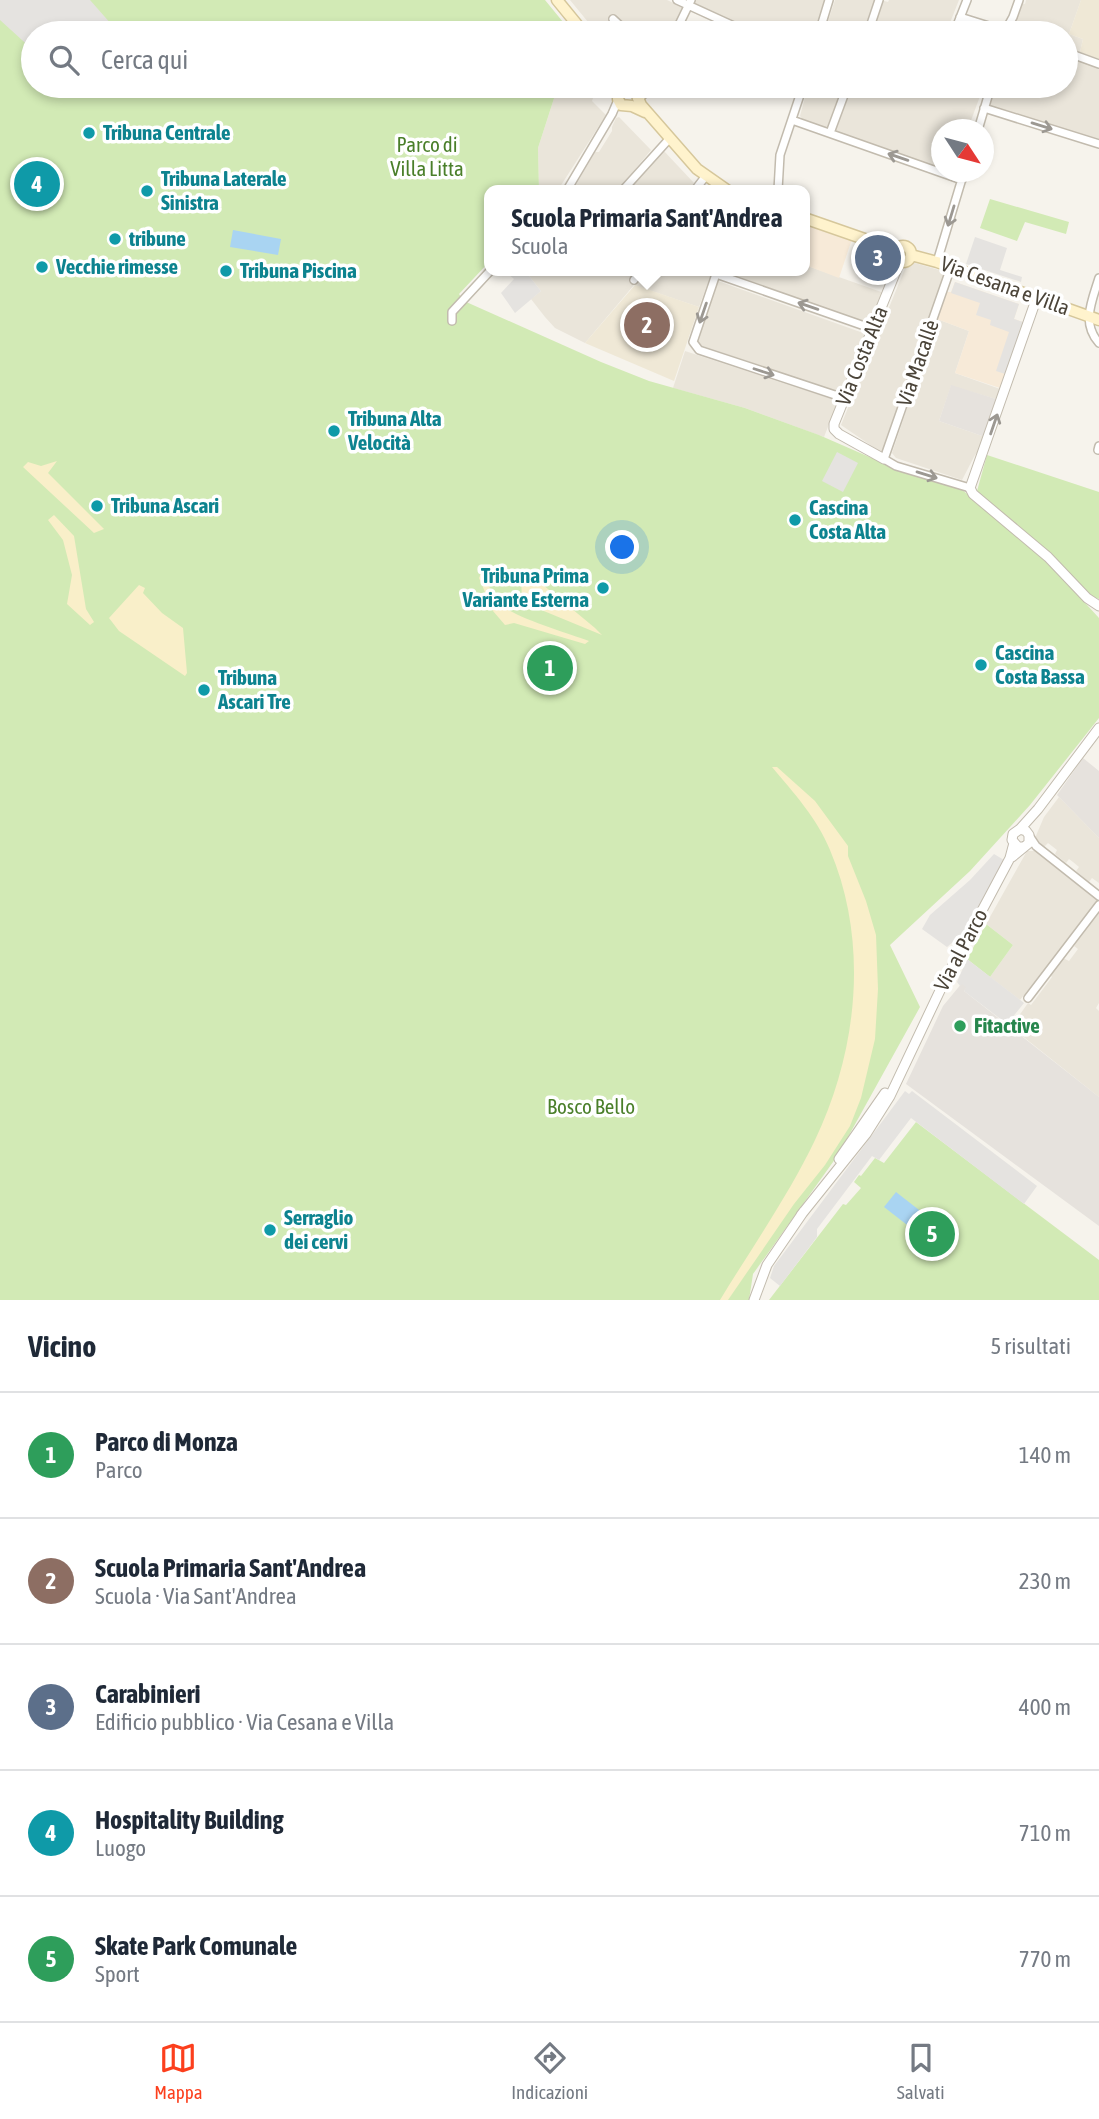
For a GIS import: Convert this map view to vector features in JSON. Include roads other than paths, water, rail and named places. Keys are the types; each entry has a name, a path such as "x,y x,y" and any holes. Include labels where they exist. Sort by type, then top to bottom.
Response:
{"main road":[{"path":"557,0 574,21"},
{"path":"630,98 651,116 705,177 719,185"},
{"path":"810,220 896,250"},
{"path":"905,246 910,249 911,255 908,260 900,261 896,258 896,250 905,246"},
{"name":"Via Cesana e Villa","path":"911,255 1099,320"}],"street":[{"path":"677,0 690,3 725,21"},
{"path":"823,21 829,0"},
{"path":"872,21 879,0"},
{"path":"958,21 967,0"},
{"path":"1012,21 1019,0"},
{"path":"681,21 690,3"},
{"path":"960,17 972,21"},
{"path":"1078,56 1099,64"},
{"path":"570,185 612,114 625,98"},
{"path":"779,185 780,155 799,98"},
{"path":"830,133 843,98"},
{"path":"981,119 987,98"},
{"path":"984,108 1099,145"},
{"path":"792,120 931,166"},
{"path":"628,185 670,138"},
{"path":"699,185 705,177"},
{"path":"937,262 961,182"},
{"name":"Via Costa Alta","path":"900,261 834,429 896,466 970,488"},
{"name":"Via Macallè","path":"884,459 951,267"},
{"path":"452,321 452,312 486,276"},
{"path":"716,276 693,342 699,350 844,398"},
{"path":"728,276 873,329"},
{"path":"1099,278 1088,315 1089,327 1099,343"},
{"path":"1037,297 970,488 973,494 1048,557 1087,598 1099,606"},
{"name":"Via al Parco","path":"1024,842 1013,834 1038,809 1099,728"},
{"name":"Via al Parco","path":"754,1300 767,1265 801,1215 861,1140 890,1096 967,937 1010,858 1024,842 1038,809"},
{"path":"1020,829 1026,831 1024,842 1036,846 1099,896"},
{"path":"1028,999 1099,905"}],"water":[{"path":"233,230 281,239 278,255 230,247"},
{"path":"896,1192 923,1213 911,1228 884,1207"}],"place":[{"name":"Tribuna Centrale","path":"89,133"},
{"name":"Hospitality Building","path":"37,184"},
{"name":"Tribuna Laterale Sinistra","path":"147,191"},
{"name":"tribune","path":"115,239"},
{"name":"Carabinieri","path":"878,258"},
{"name":"Vecchie rimesse","path":"42,267"},
{"name":"Tribuna Piscina","path":"226,271"},
{"name":"Scuola Primaria Sant'Andrea","path":"647,325"},
{"name":"Tribuna Alta Velocità","path":"334,431"},
{"name":"Tribuna Ascari","path":"97,506"},
{"name":"Cascina Costa Alta","path":"795,520"},
{"name":"Tribuna Prima Variante Esterna","path":"603,588"},
{"name":"Cascina Costa Bassa","path":"981,665"},
{"name":"Parco di Monza","path":"550,668"},
{"name":"Tribuna Ascari Tre","path":"204,690"},
{"name":"Fitactive","path":"960,1026"},
{"name":"Serraglio dei cervi","path":"270,1230"},
{"name":"Skate Park Comunale","path":"932,1234"}],"park label":[{"name":"Parco di Villa Litta","path":"427,157"},
{"name":"Bosco Bello","path":"591,1107"}]}
